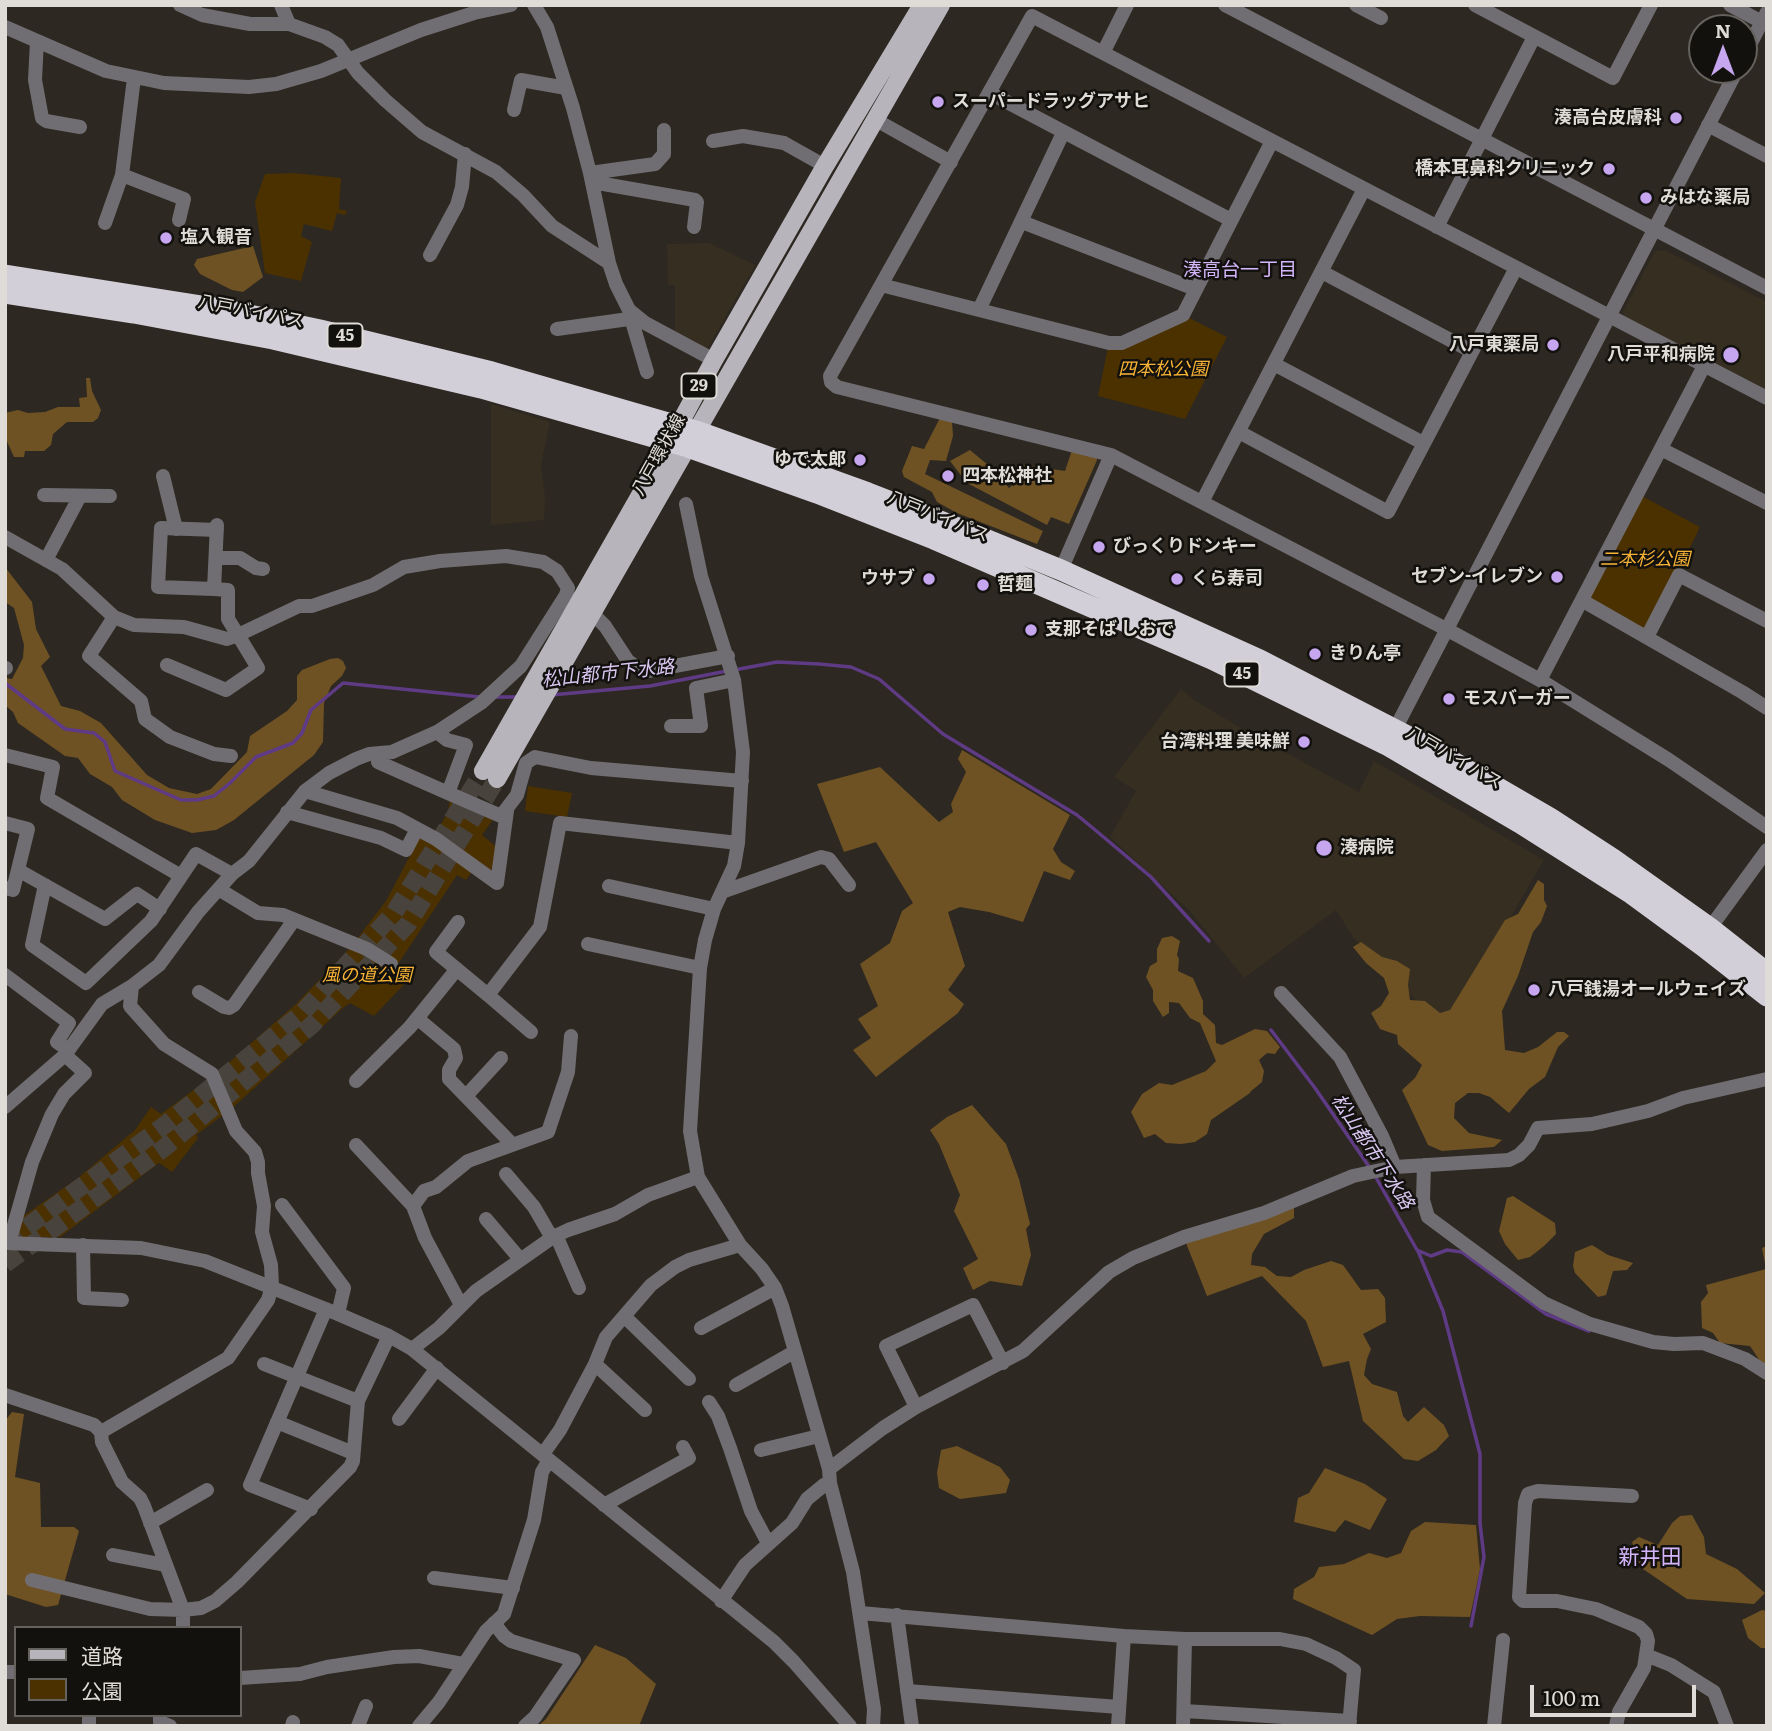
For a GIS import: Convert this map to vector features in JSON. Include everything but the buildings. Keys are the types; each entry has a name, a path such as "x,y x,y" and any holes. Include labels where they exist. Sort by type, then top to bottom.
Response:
{"highway":[{"name":"八戸バイパス","path":"5,275 221,309 492,372 683,436 868,493 1061,570 1249,655 1391,737 1550,818 1710,928 1767,973"},
{"name":"八戸バイパス","path":"5,293 135,313 334,353 683,436 1067,595 1391,737 1632,894 1767,996"}],"main road":[{"name":"八戸環状線","path":"490,775 579,604 876,120 941,5"},
{"name":"八戸環状線","path":"683,436 714,360 917,6"}],"street":[{"path":"180,5 202,15 250,24 289,24 325,37 338,45 358,73 422,132 496,172 523,195 552,226 609,263"},
{"path":"281,5 289,24"},
{"path":"5,27 106,72 186,85 249,88 321,71 369,49 421,30 474,13 511,5"},
{"path":"534,5 547,27 566,88 591,178 609,263 616,284 634,318 648,372"},
{"path":"1102,53 1127,5"},
{"path":"1225,5 1767,288"},
{"path":"1356,5 1381,18"},
{"path":"1475,5 1613,78 1651,5"},
{"path":"1730,5 1764,17"},
{"path":"1767,398 1032,16 830,376 831,382 837,387 1111,455 1446,628 1540,680 1669,760 1767,827"},
{"path":"1437,227 1534,37"},
{"path":"37,41 36,80 42,118 80,127"},
{"path":"105,223 122,175 134,78"},
{"path":"514,110 521,80 566,88"},
{"path":"1391,737 1730,84"},
{"path":"990,93 1231,220"},
{"path":"876,120 951,162"},
{"path":"1708,125 1767,156"},
{"path":"591,178 655,164 664,154 664,130"},
{"path":"979,310 1063,133"},
{"path":"713,141 743,136 784,144 825,166"},
{"path":"881,285 1109,343 1122,343 1183,315 1272,141"},
{"path":"430,255 457,205 462,187 465,154"},
{"path":"122,175 184,199 179,220"},
{"path":"591,178 695,200 694,227"},
{"path":"1202,502 1364,189"},
{"path":"1022,222 1195,289"},
{"path":"1239,432 1388,512 1516,268"},
{"path":"1322,272 1471,351"},
{"path":"557,329 634,318 714,360"},
{"path":"1274,364 1423,443"},
{"path":"1540,680 1704,366"},
{"path":"1661,449 1767,503"},
{"path":"1061,570 1111,455"},
{"path":"163,476 176,529"},
{"path":"44,495 110,496"},
{"path":"46,560 80,496"},
{"path":"686,504 701,576 734,680 743,752 738,843 734,866 714,909 700,968 689,1112 690,1131 698,1177 740,1245 775,1288 782,1307 819,1436 853,1572 874,1709 873,1726"},
{"path":"166,665 226,690 258,668 228,619 228,590 158,587 161,528 217,528 214,589"},
{"path":"5,537 62,569 114,617 135,625 184,627 227,639 299,606 312,606 373,585 404,568 440,561 506,556 543,562 557,571 579,604 605,626 628,661 638,668 648,671 727,656"},
{"path":"215,558 240,558 256,568 263,569"},
{"path":"1647,637 1679,575 1767,621"},
{"path":"1583,601 1767,708"},
{"path":"5,1107 66,1052 102,1004 159,965 198,912 232,874 249,861 305,791 329,773 356,759 392,751 437,732 481,703 521,666 579,604"},
{"path":"114,617 89,656 141,701 145,719 170,737 214,754 231,756"},
{"path":"671,726 701,726 696,688 734,680"},
{"path":"437,732 447,740 467,745 449,793"},
{"path":"5,755 53,767 47,798 181,876"},
{"path":"378,762 501,816 517,795 526,763 535,757 591,768 742,781"},
{"path":"305,791 397,818 436,839 497,883 507,811"},
{"path":"287,812 382,838 406,850 418,829"},
{"path":"5,823 28,829 13,890 5,888"},
{"path":"488,995 540,927 559,823 738,843"},
{"path":"1710,928 1767,850"},
{"path":"45,885 32,945 86,982 152,921 195,854 232,874"},
{"path":"722,892 821,857 829,859 849,885"},
{"path":"18,870 106,919 137,894 160,909"},
{"path":"608,886 714,909"},
{"path":"220,890 258,913 283,915 367,948 391,964 391,970"},
{"path":"199,992 224,1007 234,1005 294,920"},
{"path":"458,922 436,953 531,1031"},
{"path":"588,944 700,968"},
{"path":"356,1080 417,1018 457,969"},
{"path":"5,975 69,1023 57,1042 86,1073 64,1094 52,1114 32,1162 7,1243 141,1248 205,1261 272,1286 389,1336 412,1349 788,1655 850,1726"},
{"path":"101,1432 228,1358 268,1300 272,1286 271,1265 262,1232 264,1206 255,1152 236,1131 212,1074 164,1044 130,1006 132,985"},
{"path":"1281,993 1340,1057 1382,1136 1395,1167"},
{"path":"417,1018 454,1049 456,1058 449,1070 449,1079 512,1144"},
{"path":"412,1206 424,1191 436,1187 468,1161 548,1132 568,1072 571,1036"},
{"path":"466,1096 501,1058"},
{"path":"721,1601 746,1565 792,1523 807,1499 883,1428 916,1407 1023,1351 1110,1272 1133,1258 1184,1237 1264,1213 1353,1176 1395,1167 1509,1160 1530,1145 1538,1128 1592,1124 1648,1111 1682,1098 1767,1079"},
{"path":"356,1145 412,1206 425,1238 461,1305"},
{"path":"1424,1165 1423,1200 1429,1217 1544,1303 1590,1325 1653,1342 1703,1343 1745,1359 1767,1373"},
{"path":"506,1174 534,1207 554,1237 579,1288"},
{"path":"412,1349 439,1328 476,1291 554,1237 615,1214 648,1195 698,1177"},
{"path":"282,1205 344,1289 296,1377 250,1485 311,1509"},
{"path":"486,1219 520,1259"},
{"path":"83,1245 84,1298 122,1300"},
{"path":"424,1724 463,1664 504,1614 534,1520 546,1457 595,1364 606,1337 651,1285 675,1267 740,1245"},
{"path":"701,1328 775,1288"},
{"path":"916,1407 886,1346 973,1305 1003,1363"},
{"path":"625,1317 689,1379"},
{"path":"32,1580 150,1609 201,1608 215,1601 311,1509 350,1467 353,1461 358,1402 389,1336"},
{"path":"736,1385 794,1352"},
{"path":"264,1364 358,1402"},
{"path":"595,1364 645,1410"},
{"path":"399,1419 438,1368"},
{"path":"5,1395 94,1424 101,1432 102,1442 122,1482 140,1498 183,1610 183,1626"},
{"path":"709,1402 718,1416 751,1511 768,1544"},
{"path":"277,1422 353,1453"},
{"path":"761,1450 819,1436"},
{"path":"604,1505 689,1458 683,1447"},
{"path":"150,1523 207,1490"},
{"path":"1616,1726 1619,1712 1639,1680 1646,1655 1646,1634 1639,1627 1596,1609 1557,1601 1523,1601 1519,1597 1525,1503 1528,1494 1538,1491 1632,1496"},
{"path":"113,1555 165,1565"},
{"path":"434,1578 513,1588"},
{"path":"860,1613 1124,1636 1280,1639 1306,1644 1354,1670 1350,1723 1184,1718 1185,1639"},
{"path":"897,1615 912,1726"},
{"path":"494,1623 511,1641 574,1660 536,1717 526,1726"},
{"path":"1118,1726 1124,1636"},
{"path":"1494,1726 1503,1640"},
{"path":"1646,1655 1671,1665 1714,1692 1727,1726"},
{"path":"242,1678 300,1674 394,1657 419,1656 463,1664"},
{"path":"907,1690 1119,1707"},
{"path":"358,1726 366,1706"}],"shaded area":[{"path":"709,243 755,265 706,351 675,334 675,285 668,285 667,244"},
{"path":"253,246 263,277 243,292 232,290 200,274 194,265 197,259"},
{"name":"八戸平和病院","path":"1665,250 1767,302 1767,393 1624,317 1623,312 1655,251"},
{"path":"86,378 90,378 92,391 101,410 98,418 93,422 67,422 53,434 51,445 44,451 25,451 24,457 14,457 5,437 5,413 18,410 28,413 45,412 58,407 80,407 79,398 87,397"},
{"path":"491,404 550,422 541,465 545,497 544,520 491,525"},
{"path":"940,418 952,421 953,436 946,461 930,460 925,474 1043,531 1037,544 957,513 937,502 932,492 904,477 902,471 912,446 924,449"},
{"path":"970,450 1009,488 1015,483 1011,473 1019,464 1065,471 1072,450 1096,456 1097,460 1069,524 1051,517 1047,525 967,483 950,461"},
{"path":"5,567 32,602 36,629 50,657 41,666 61,706 80,711 101,723 147,775 169,788 197,794 211,789 247,752 250,736 287,711 297,700 297,676 302,670 338,658 346,668 331,686 324,703 323,742 314,755 234,820 216,830 192,833 155,820 122,800 112,787 90,774 78,758 65,756 18,723 13,712 5,705 5,678 12,679 23,658 24,645 14,608 5,602"},
{"name":"湊病院","path":"1181,689 1251,734 1359,792 1374,761 1544,860 1445,1029 1353,937 1336,910 1244,978 1189,910 1110,837 1136,791 1114,777"},
{"path":"962,750 1070,815 1053,849 1061,862 1075,871 1070,880 1044,871 1023,922 960,907 948,912 965,966 948,990 964,1004 958,1013 876,1077 853,1050 871,1038 858,1019 878,1006 860,964 890,943 902,911 913,903 876,842 844,852 817,784 880,767 939,822 953,812 951,804 966,772 958,759"},
{"path":"1538,880 1544,884 1544,900 1547,906 1541,922 1533,932 1518,976 1502,1011 1505,1050 1524,1053 1538,1047 1557,1032 1564,1032 1569,1036 1558,1047 1545,1077 1529,1089 1509,1113 1490,1097 1479,1093 1468,1093 1455,1103 1454,1118 1469,1133 1502,1140 1494,1147 1442,1151 1428,1145 1402,1090 1415,1078 1422,1065 1398,1044 1397,1035 1380,1029 1371,1013 1381,1006 1389,993 1384,978 1366,963 1353,947 1361,942 1382,957 1397,961 1410,969 1410,1000 1425,1001 1440,1013 1450,1010 1505,920 1518,914"},
{"path":"1172,936 1180,941 1178,971 1193,978 1203,1001 1203,1014 1215,1025 1216,1043 1222,1045 1255,1029 1267,1031 1280,1047 1275,1054 1267,1053 1259,1060 1264,1071 1262,1082 1211,1120 1207,1134 1195,1142 1181,1144 1166,1143 1155,1134 1144,1138 1131,1112 1142,1094 1159,1083 1172,1085 1206,1071 1216,1061 1200,1023 1190,1018 1179,1003 1169,1002 1169,1013 1163,1017 1153,1001 1153,990 1146,977 1150,966 1157,962 1157,949 1162,938"},
{"path":"972,1105 1006,1144 1019,1179 1030,1224 1026,1229 1031,1255 1022,1286 990,1281 973,1290 963,1268 978,1259 954,1211 960,1195 939,1144 930,1130 947,1117"},
{"path":"1513,1196 1555,1223 1556,1234 1530,1257 1518,1260 1505,1244 1499,1231 1507,1198"},
{"path":"1289,1206 1294,1208 1294,1218 1264,1234 1252,1254 1251,1265 1265,1267 1277,1276 1291,1277 1331,1261 1343,1265 1361,1290 1378,1289 1385,1298 1386,1322 1363,1334 1371,1349 1364,1375 1372,1384 1397,1392 1403,1416 1408,1422 1424,1407 1444,1425 1449,1436 1436,1450 1418,1461 1404,1459 1363,1421 1349,1361 1323,1367 1306,1321 1262,1276 1207,1296 1186,1243"},
{"path":"1592,1245 1608,1255 1633,1263 1627,1270 1613,1271 1606,1295 1598,1297 1575,1273 1573,1266 1575,1252"},
{"path":"1767,1246 1767,1367 1750,1346 1720,1343 1713,1333 1702,1328 1701,1302 1708,1293 1706,1285 1766,1269 1762,1248"},
{"path":"12,1412 24,1414 15,1477 40,1483 41,1527 74,1527 79,1531 58,1605 46,1607 5,1594 5,1421"},
{"path":"957,1446 1000,1467 1010,1480 1006,1493 960,1499 939,1488 937,1473 941,1450"},
{"path":"1325,1468 1365,1484 1387,1499 1370,1530 1345,1520 1335,1532 1294,1522 1298,1498 1309,1493"},
{"path":"1692,1515 1704,1537 1706,1554 1737,1569 1765,1593 1754,1604 1687,1599 1640,1567 1632,1542 1639,1537 1658,1545 1672,1523 1680,1516"},
{"path":"1425,1522 1476,1525 1480,1569 1470,1617 1420,1616 1397,1619 1372,1635 1293,1599 1294,1589 1314,1577 1319,1567 1344,1564 1369,1553 1387,1558 1401,1553 1411,1531"},
{"path":"1762,1610 1767,1611 1767,1648 1761,1648 1748,1638 1742,1620"},
{"path":"595,1645 626,1658 656,1684 639,1726 538,1726 546,1719"}],"green space":[{"path":"293,173 341,178 339,209 347,211 345,215 337,213 332,231 304,224 301,236 312,242 301,281 265,273 255,202 265,174"},
{"name":"四本松公園","path":"1183,315 1227,337 1185,419 1098,396 1109,343"},
{"name":"二本杉公園","path":"1638,494 1700,527 1647,637 1583,601"},
{"path":"528,786 572,793 567,817 525,811"},
{"name":"風の道公園","path":"450,796 497,817 482,835 498,848 496,866 488,872 477,865 466,880 457,875 398,964 412,976 374,1016 350,1003 344,1007 230,1110 196,1135 198,1138 172,1172 159,1163 60,1237 18,1237 19,1219 78,1178 135,1130 151,1107 161,1114 218,1072 296,1004 350,948 386,901 421,835 432,840 448,812"}],"waterway":[{"name":"松山都市下水路","path":"734,670 777,662 819,664 851,667 879,679 943,734 1077,815 1151,877 1209,941"},
{"name":"松山都市下水路","path":"551,695 650,686 727,671"},
{"name":"松山都市下水路","path":"5,683 65,729 94,733 105,742 115,771 181,800 214,796 256,757 293,743 302,733 311,710 343,683 480,697"},
{"name":"松山都市下水路","path":"495,697 519,697"},
{"name":"松山都市下水路","path":"1271,1030 1370,1168"},
{"name":"松山都市下水路","path":"1374,1174 1417,1250 1431,1256 1447,1250 1462,1252 1546,1314 1589,1331"},
{"path":"1418,1251 1443,1311 1480,1454 1480,1523 1484,1557 1471,1626"}],"tunnel":[{"path":"5,1243 166,1124 302,1013 394,913 483,771"},
{"path":"5,1264 164,1148 312,1025 408,924 497,779"}],"place":[{"name":"スーパードラッグアサヒ","path":"938,102"},
{"name":"湊高台皮膚科","path":"1676,118"},
{"name":"橋本耳鼻科クリニック","path":"1609,169"},
{"name":"みはな薬局","path":"1646,198"},
{"name":"塩入観音","path":"166,238"},
{"name":"八戸東薬局","path":"1553,345"},
{"name":"八戸平和病院","path":"1731,355"},
{"name":"ゆで太郎","path":"860,460"},
{"name":"四本松神社","path":"948,476"},
{"name":"びっくりドンキー","path":"1099,547"},
{"name":"セブン-イレブン","path":"1557,577"},
{"name":"ウサブ","path":"929,579"},
{"name":"くら寿司","path":"1177,579"},
{"name":"哲麺","path":"983,585"},
{"name":"支那そば しおで","path":"1031,630"},
{"name":"きりん亭","path":"1315,654"},
{"name":"モスバーガー","path":"1449,699"},
{"name":"台湾料理 美味鮮","path":"1304,742"},
{"name":"湊病院","path":"1324,848"},
{"name":"八戸銭湯オールウェイズ","path":"1534,990"}],"district":[{"name":"湊高台一丁目","path":"1240,270"},
{"name":"新井田","path":"1650,1558"}]}
